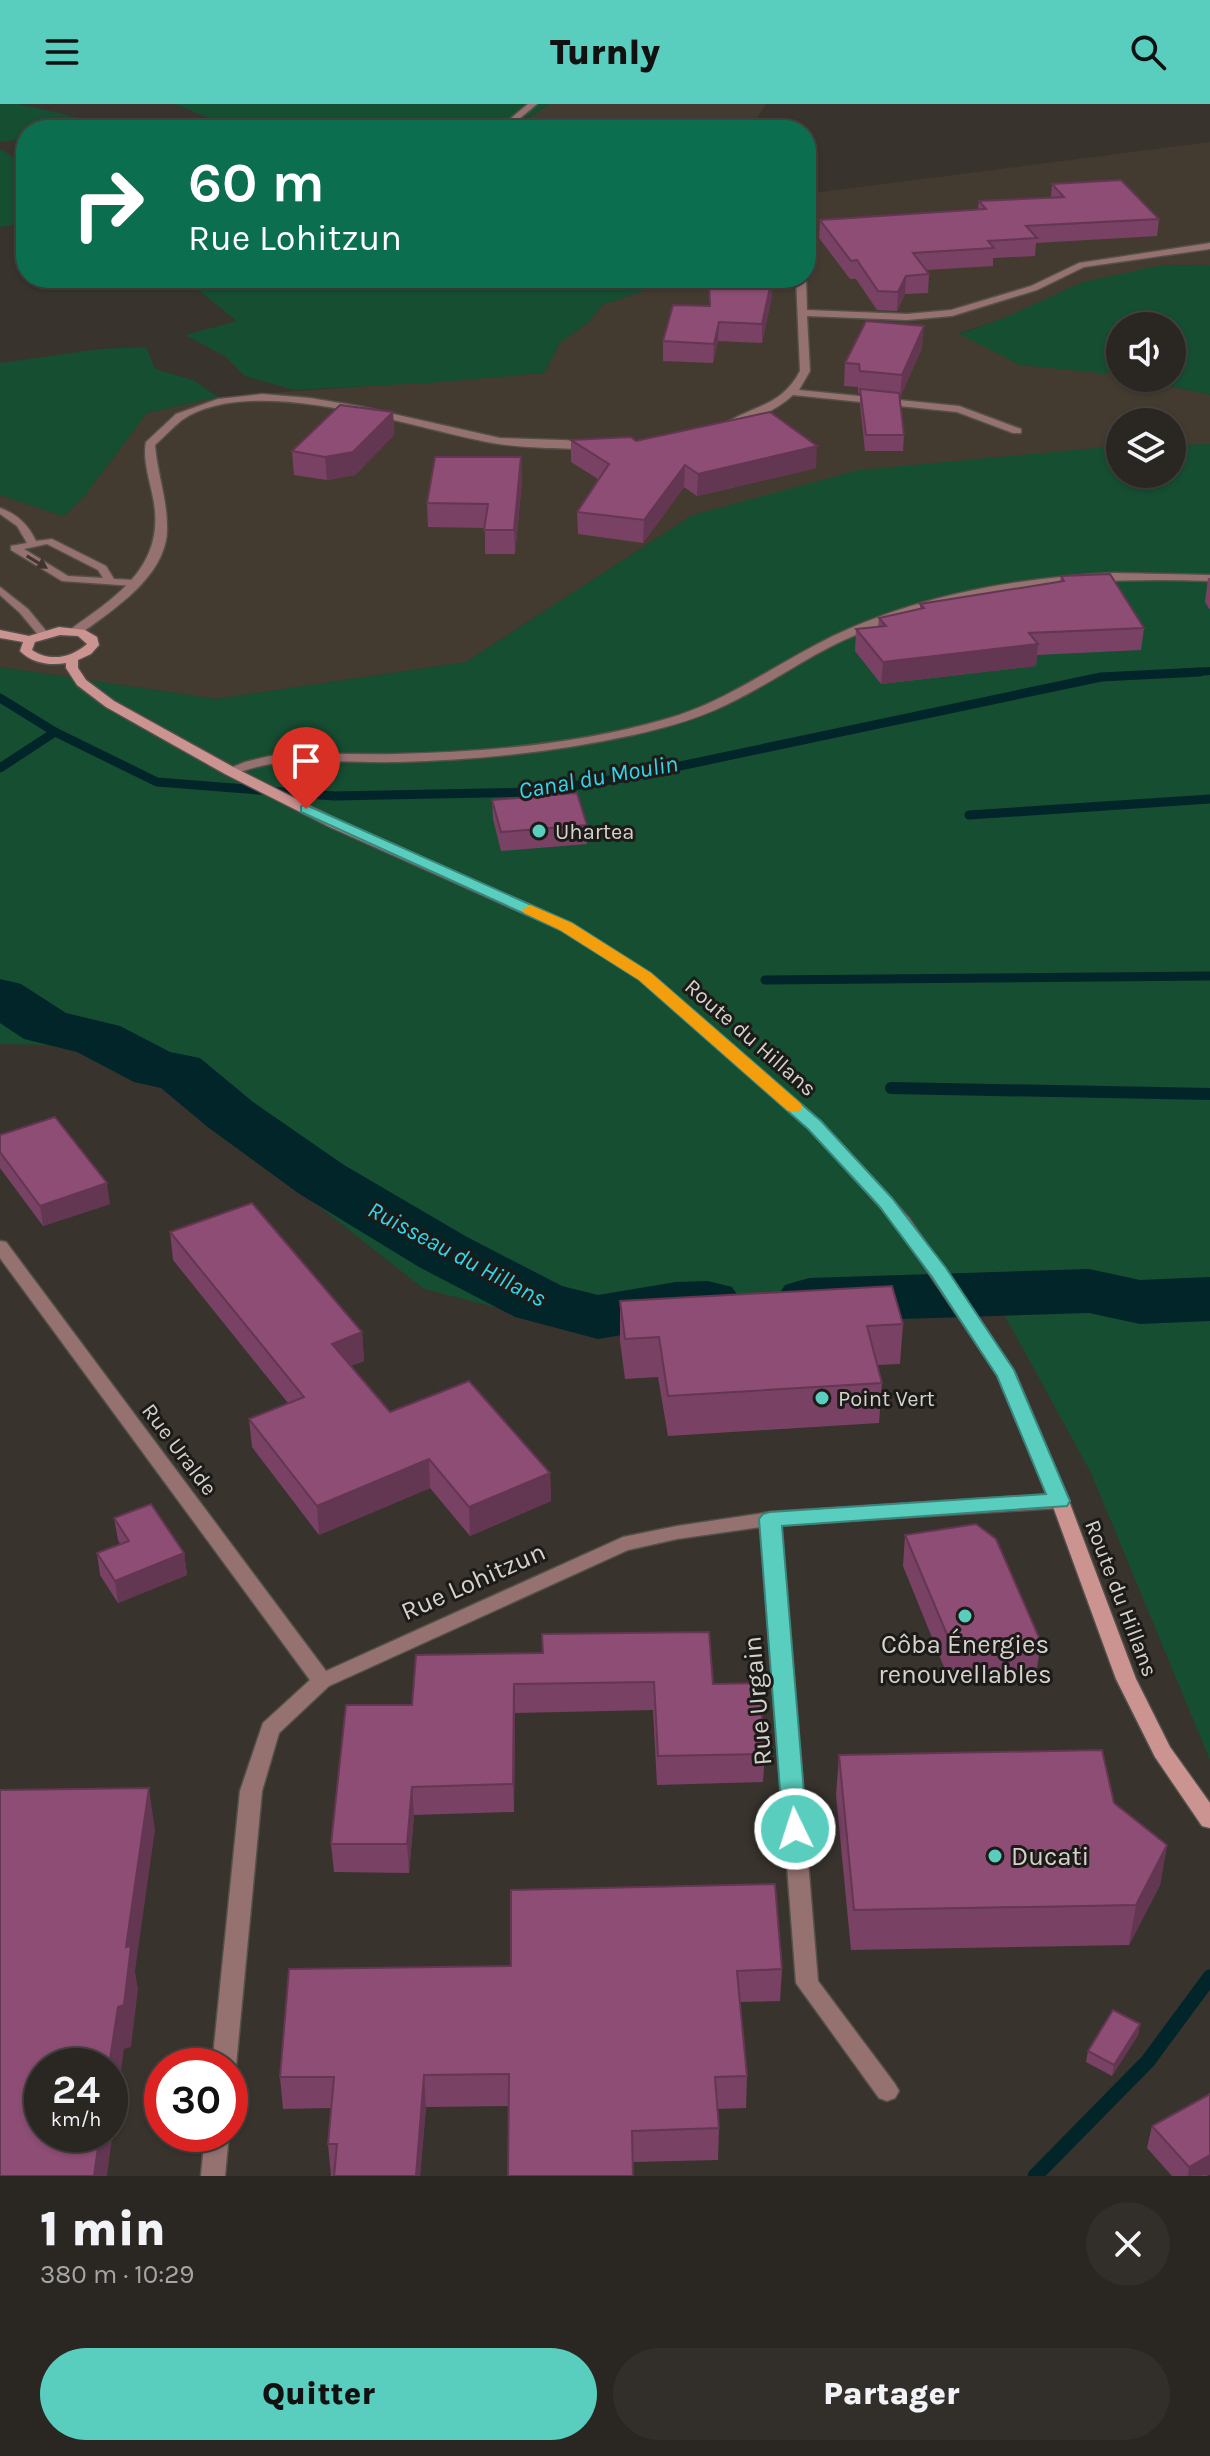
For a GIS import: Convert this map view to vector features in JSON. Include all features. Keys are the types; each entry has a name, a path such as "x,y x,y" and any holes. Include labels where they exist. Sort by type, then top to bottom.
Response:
{"street":[{"path":"513,120 533,104"},
{"path":"802,313 907,317 952,313 1034,288 1082,265 1210,246"},
{"path":"717,428 756,414 792,392 800,383 805,371 801,288"},
{"path":"792,392 959,409 1017,431"},
{"path":"75,632 134,583 160,548 162,528 150,444 160,431 177,419 212,406 258,398 308,399 490,439 533,444 601,443"},
{"path":"230,771 269,760 437,757 506,752 602,738 696,714 836,639 892,615 940,600 1026,582 1101,576 1210,578"},
{"path":"0,634 30,640 43,634 75,632 88,636 93,645 72,659 38,659 26,651 30,640"},
{"name":"Route du Hillans","path":"72,659 72,668 81,682 110,704 230,771 335,824 566,927 645,976 815,1125 903,1222 1007,1375 1060,1501 1126,1679 1162,1751 1210,1820"},
{"name":"Rue Uralde","path":"0,1246 322,1681"},
{"name":"Rue Lohitzun","path":"226,2048 251,1791 270,1729 322,1681 623,1544 670,1533 770,1519 1060,1501"},
{"name":"Rue Urgain","path":"770,1519 807,1983 887,2091"},
{"path":"213,2176 215,2152"}],"lane":[{"path":"0,511 9,514 29,533 32,544"},
{"path":"109,579 102,568 48,541 15,548 66,579 109,579 134,583"},
{"path":"0,590 24,611 43,634"}],"shaded area":[{"path":"549,104 766,104 756,120 526,120"},
{"path":"1210,142 1210,266 1162,265 960,333 1020,365 1106,372 1106,392 1186,390 1210,395 1210,444 1186,445 1186,408 1106,408 1106,447 1062,452 693,515 466,662 216,699 0,667 0,495 63,516 83,498 147,413 218,397 544,373 560,343 590,321 602,305 651,288 816,288 816,193"}],"green space":[{"path":"0,104 19,104 89,120 16,120 16,140 0,142"},
{"path":"176,104 549,104 526,120 208,120 209,118"},
{"path":"0,149 16,158 16,225 0,227"},
{"path":"1162,265 1210,266 1210,395 1186,390 1186,312 1106,312 1106,374 1020,365 959,334 1004,318 1083,282"},
{"path":"196,288 651,288 602,305 590,321 560,343 544,373 428,383 294,390 245,376 226,357 185,335 237,321"},
{"path":"146,347 155,369 193,380 218,397 147,413 83,498 63,516 0,495 0,363 100,349"},
{"path":"1210,444 1210,1760 1091,1473 1004,1314 600,1334 424,1289 217,1126 156,1069 54,1045 0,1044 0,667 216,699 466,662 693,515 859,470 1106,447 1106,488 1186,488 1186,445"}],"building":[{"path":"1121,180 1159,219 1026,226 1037,238 988,241 994,248 913,253 929,274 906,276 898,292 878,291 857,260 851,261 820,220 986,209 979,201 1064,197 1052,184"},
{"path":"709,288 770,288 762,324 719,322 714,344 663,341 673,305 710,306"},
{"path":"866,321 924,326 902,375 860,371 859,364 845,363"},
{"path":"860,389 899,393 904,435 866,435"},
{"path":"340,405 393,412 353,452 325,457 292,451"},
{"path":"770,412 817,446 698,474 685,465 644,520 577,512 609,464 571,440 631,437 636,441"},
{"path":"435,457 521,457 514,530 484,530 488,504 427,503"},
{"path":"1110,574 1144,628 1029,633 1038,644 883,662 856,629 886,626 879,618 924,608 920,604 1064,581 1061,576"},
{"path":"577,793 587,825 501,832 492,800"},
{"path":"55,1117 107,1183 40,1206 0,1152 0,1135"},
{"path":"252,1203 362,1332 332,1344 390,1412 469,1381 550,1473 469,1507 429,1459 317,1506 249,1419 304,1397 170,1232"},
{"path":"892,1286 903,1324 867,1326 882,1383 668,1396 659,1337 625,1339 620,1301"},
{"path":"151,1504 184,1553 115,1581 97,1553 129,1541 114,1518"},
{"path":"976,1524 996,1539 1041,1642 951,1644 905,1535"},
{"path":"709,1632 713,1684 759,1683 765,1754 658,1756 654,1682 514,1684 513,1784 412,1787 407,1844 331,1844 346,1705 412,1705 416,1655 543,1653 542,1634"},
{"path":"1102,1750 1114,1803 1167,1845 1136,1905 854,1910 839,1755"},
{"path":"149,1788 126,1947 131,1946 124,2005 118,2007 112,2048 24,2048 24,2152 97,2152 94,2176 0,2176 0,1790"},
{"path":"775,1884 782,1969 737,1971 747,2076 715,2077 719,2128 632,2131 633,2176 508,2176 509,2074 424,2075 416,2176 334,2176 337,2144 328,2144 334,2077 280,2077 289,1969 511,1966 511,1890"},
{"path":"1113,2010 1140,2024 1114,2065 1088,2051"},
{"path":"1210,2094 1210,2155 1189,2167 1152,2126"}],"waterway":[{"name":"Canal du Moulin","path":"1176,673 1210,671"},
{"name":"Canal du Moulin","path":"1176,673 1200,672"},
{"name":"Canal du Moulin","path":"55,732 157,782 334,796 536,792 628,777 1101,677 1176,673"},
{"name":"Canal du Moulin","path":"1164,674 1176,673"},
{"name":"Canal du Moulin","path":"0,698 55,732"},
{"path":"0,768 55,732"},
{"path":"969,815 1210,799"},
{"path":"765,980 1210,976"},
{"name":"Ruisseau du Hillans","path":"0,997 45,1026 98,1039 156,1069 178,1071 231,1115 321,1179 443,1252 539,1302 598,1317 676,1304 708,1303"},
{"path":"891,1088 1210,1094"},
{"name":"Ruisseau du Hillans","path":"809,1300 1089,1291 1140,1302 1210,1299"},
{"path":"1035,2176 1148,2061 1210,1977"}],"slow traffic":[{"path":"530,910 566,927 645,976 794,1107"}],"place":[{"name":"Uhartea","path":"539,831"},
{"name":"Point Vert","path":"822,1398"},
{"name":"Côba Énergies renouvellables","path":"965,1616"},
{"name":"Ducati","path":"995,1856"}],"route":[{"path":"306,809 566,927 645,976 815,1125 885,1202 939,1273 1007,1375 1060,1501 770,1519 795,1829"}]}
